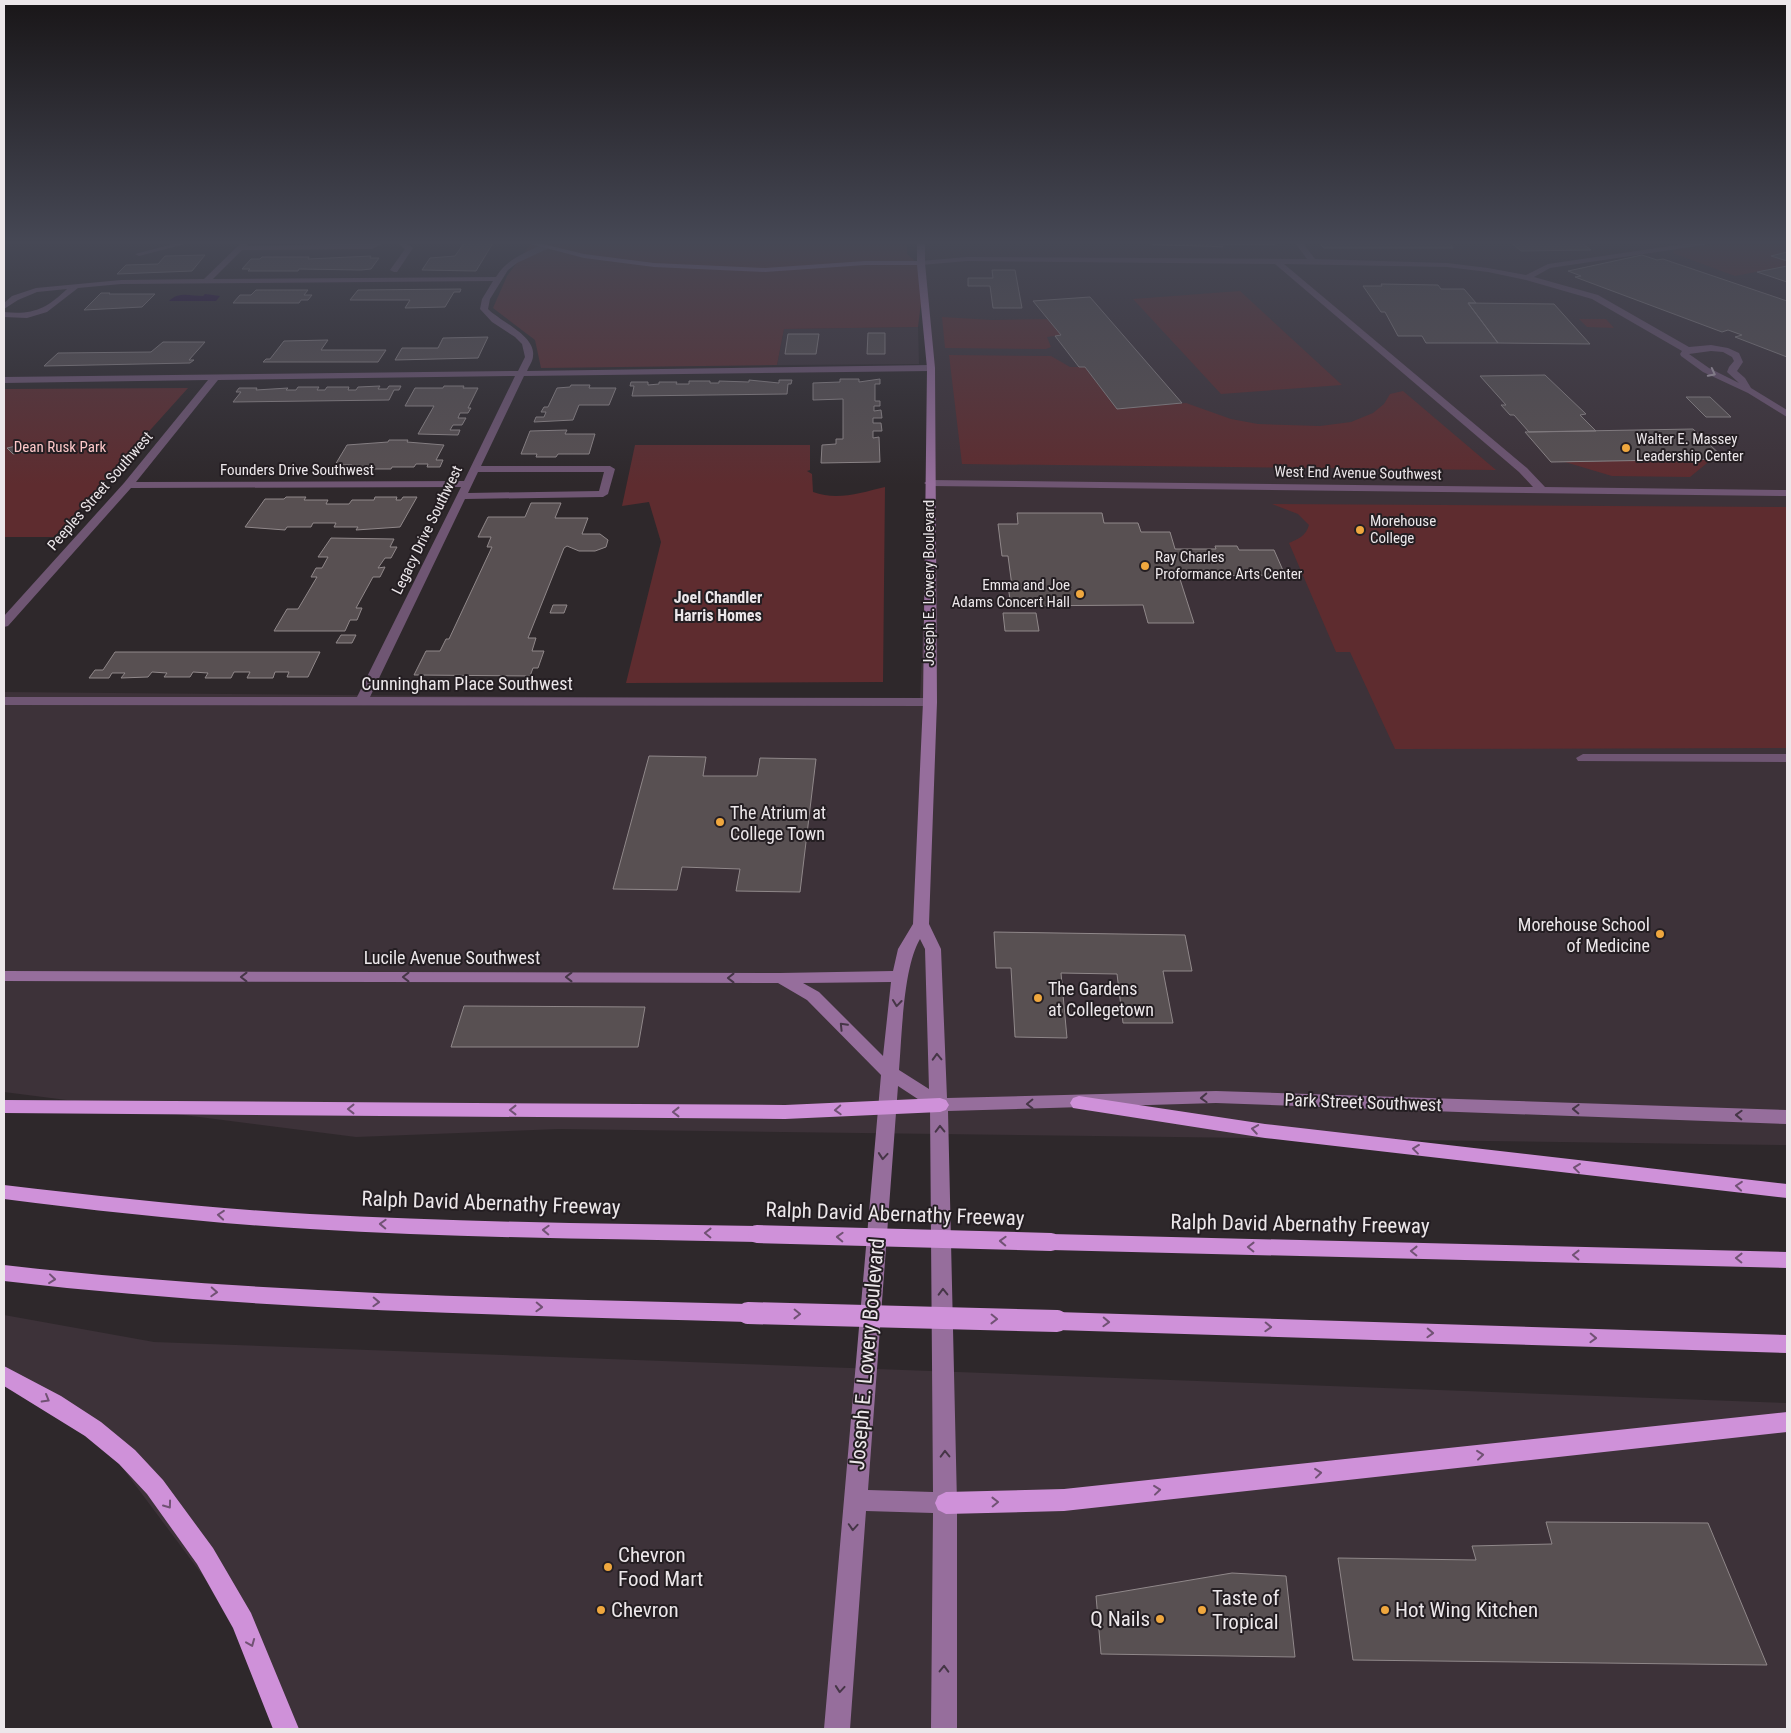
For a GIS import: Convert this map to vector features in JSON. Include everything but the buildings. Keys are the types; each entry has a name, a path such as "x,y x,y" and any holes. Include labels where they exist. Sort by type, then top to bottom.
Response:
{"highway":[{"path":"1079,1102 1275,1132 1787,1191"},
{"path":"4,1106 785,1112 940,1105"},
{"name":"Ralph David Abernathy Freeway","path":"4,1192 120,1206 246,1217 542,1230 1787,1260"},
{"path":"4,1273 160,1289 365,1301 1787,1344"},
{"path":"4,1375 93,1429 127,1457 154,1486 205,1556 242,1621 286,1729"},
{"path":"946,1503 1064,1500 1787,1422"}],"main road":[{"name":"Joseph E. Lowery Boulevard","path":"927,324 931,368 929,483 930,702 921,924 933,949 940,1105 946,1503 944,1729"},
{"name":"Joseph E. Lowery Boulevard","path":"837,1729 887,1107 900,976 906,949 921,924"},
{"name":"Lucile Avenue Southwest","path":"4,976 780,978 900,976"},
{"path":"780,978 813,996 890,1073 940,1105"},
{"name":"Park Street Southwest","path":"940,1105 1216,1097 1787,1116"},
{"path":"855,1500 946,1503"}],"street":[{"name":"Legacy Drive Southwest","path":"362,701 529,357 529,348 524,339 500,324"},
{"path":"1350,324 1523,470 1542,490"},
{"path":"1640,324 1686,350 1711,348 1725,350 1736,355 1739,362 1732,372 1742,380 1747,389"},
{"path":"1686,350 1684,354 1701,367 1727,382 1747,389 1787,414"},
{"path":"4,380 931,368"},
{"name":"Peeples Street Southwest","path":"4,623 128,485 216,376"},
{"path":"460,496 604,494 610,469 474,469"},
{"name":"West End Avenue Southwest","path":"929,483 1787,493"},
{"name":"Founders Drive Southwest","path":"128,485 466,484"},
{"name":"Cunningham Place Southwest","path":"4,701 930,702"},
{"path":"1583,758 1787,758"}],"shaded area":[{"path":"927,324 1787,324 1787,1145 559,1129 356,1137 4,1092 4,692 920,700 929,483 932,483"},
{"path":"918,327 919,364 777,365 784,329"},
{"path":"4,1315 154,1342 1787,1403 1787,1729 282,1729 230,1612 83,1415 4,1366"}],"green space":[{"path":"514,324 918,324 918,327 784,329 777,365 541,368 535,340"},
{"path":"943,324 1051,324 1061,335 1047,337 1051,347 1046,349 945,348"},
{"path":"1156,324 1276,324 1342,385 1221,394"},
{"path":"1584,324 1610,324 1614,328 1587,327"},
{"path":"949,355 1051,356 1070,367 1085,367 1117,409 1186,403 1231,419 1258,424 1320,426 1351,422 1373,413 1384,404 1390,394 1403,391 1496,470 962,464"},
{"name":"Dean Rusk Park","path":"188,388 54,537 4,537 4,389"},
{"path":"635,445 810,445 810,470 807,471 812,474 813,492 822,495 840,496 858,494 885,487 883,682 626,683 661,542 649,502 622,506"},
{"path":"1712,459 1690,477 1612,476 1565,462"},
{"path":"1272,504 1787,507 1787,748 1395,749 1350,652 1336,652 1289,543 1304,534 1309,525 1298,514"}],"place":[{"name":"Walter E. Massey Leadership Center","path":"1626,448"},
{"name":"Morehouse College","path":"1360,530"},
{"name":"Ray Charles Proformance Arts Center","path":"1145,566"},
{"name":"Emma and Joe Adams Concert Hall","path":"1080,594"},
{"name":"The Atrium at College Town","path":"720,822"},
{"name":"Morehouse School of Medicine","path":"1660,934"},
{"name":"The Gardens at Collegetown","path":"1038,998"},
{"name":"Chevron Food Mart","path":"608,1567"},
{"name":"Chevron","path":"601,1610"},
{"name":"Taste of Tropical","path":"1202,1610"},
{"name":"Hot Wing Kitchen","path":"1385,1610"},
{"name":"Q Nails","path":"1160,1619"}],"district":[{"name":"Joel Chandler Harris Homes","path":"718,606"}]}
